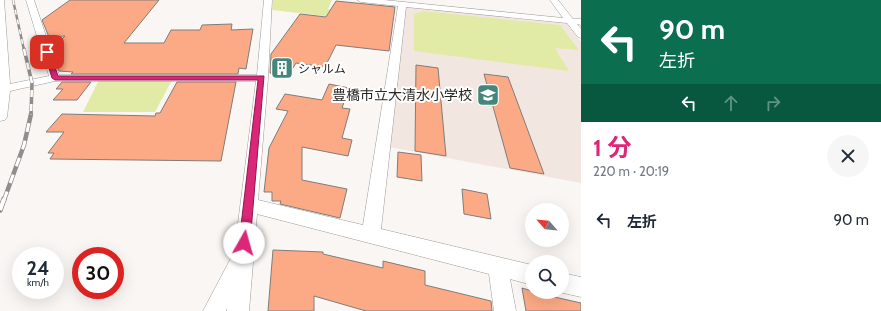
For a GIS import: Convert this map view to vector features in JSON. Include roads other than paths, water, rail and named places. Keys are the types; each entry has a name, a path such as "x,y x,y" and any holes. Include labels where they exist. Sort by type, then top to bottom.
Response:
{"street":[{"path":"0,0 2,52 2,94 0,117"},
{"path":"30,0 55,78"},
{"path":"238,311 262,78 268,0"},
{"path":"361,0 581,22"},
{"path":"454,0 455,9"},
{"path":"554,0 581,35"},
{"path":"371,236 402,4"},
{"path":"2,94 55,78 262,78"},
{"path":"249,205 525,273"},
{"path":"214,311 243,256"},
{"path":"498,266 505,311"},
{"path":"569,284 581,287"}],"railway":[{"path":"13,0 24,50"},
{"path":"24,49 32,83 31,115"},
{"path":"4,200 24,145 31,114"},
{"path":"0,210 4,199"}],"place":[{"name":"シャルム","path":"282,68"},
{"name":"豊橋市立大清水小学校","path":"488,95"}]}
